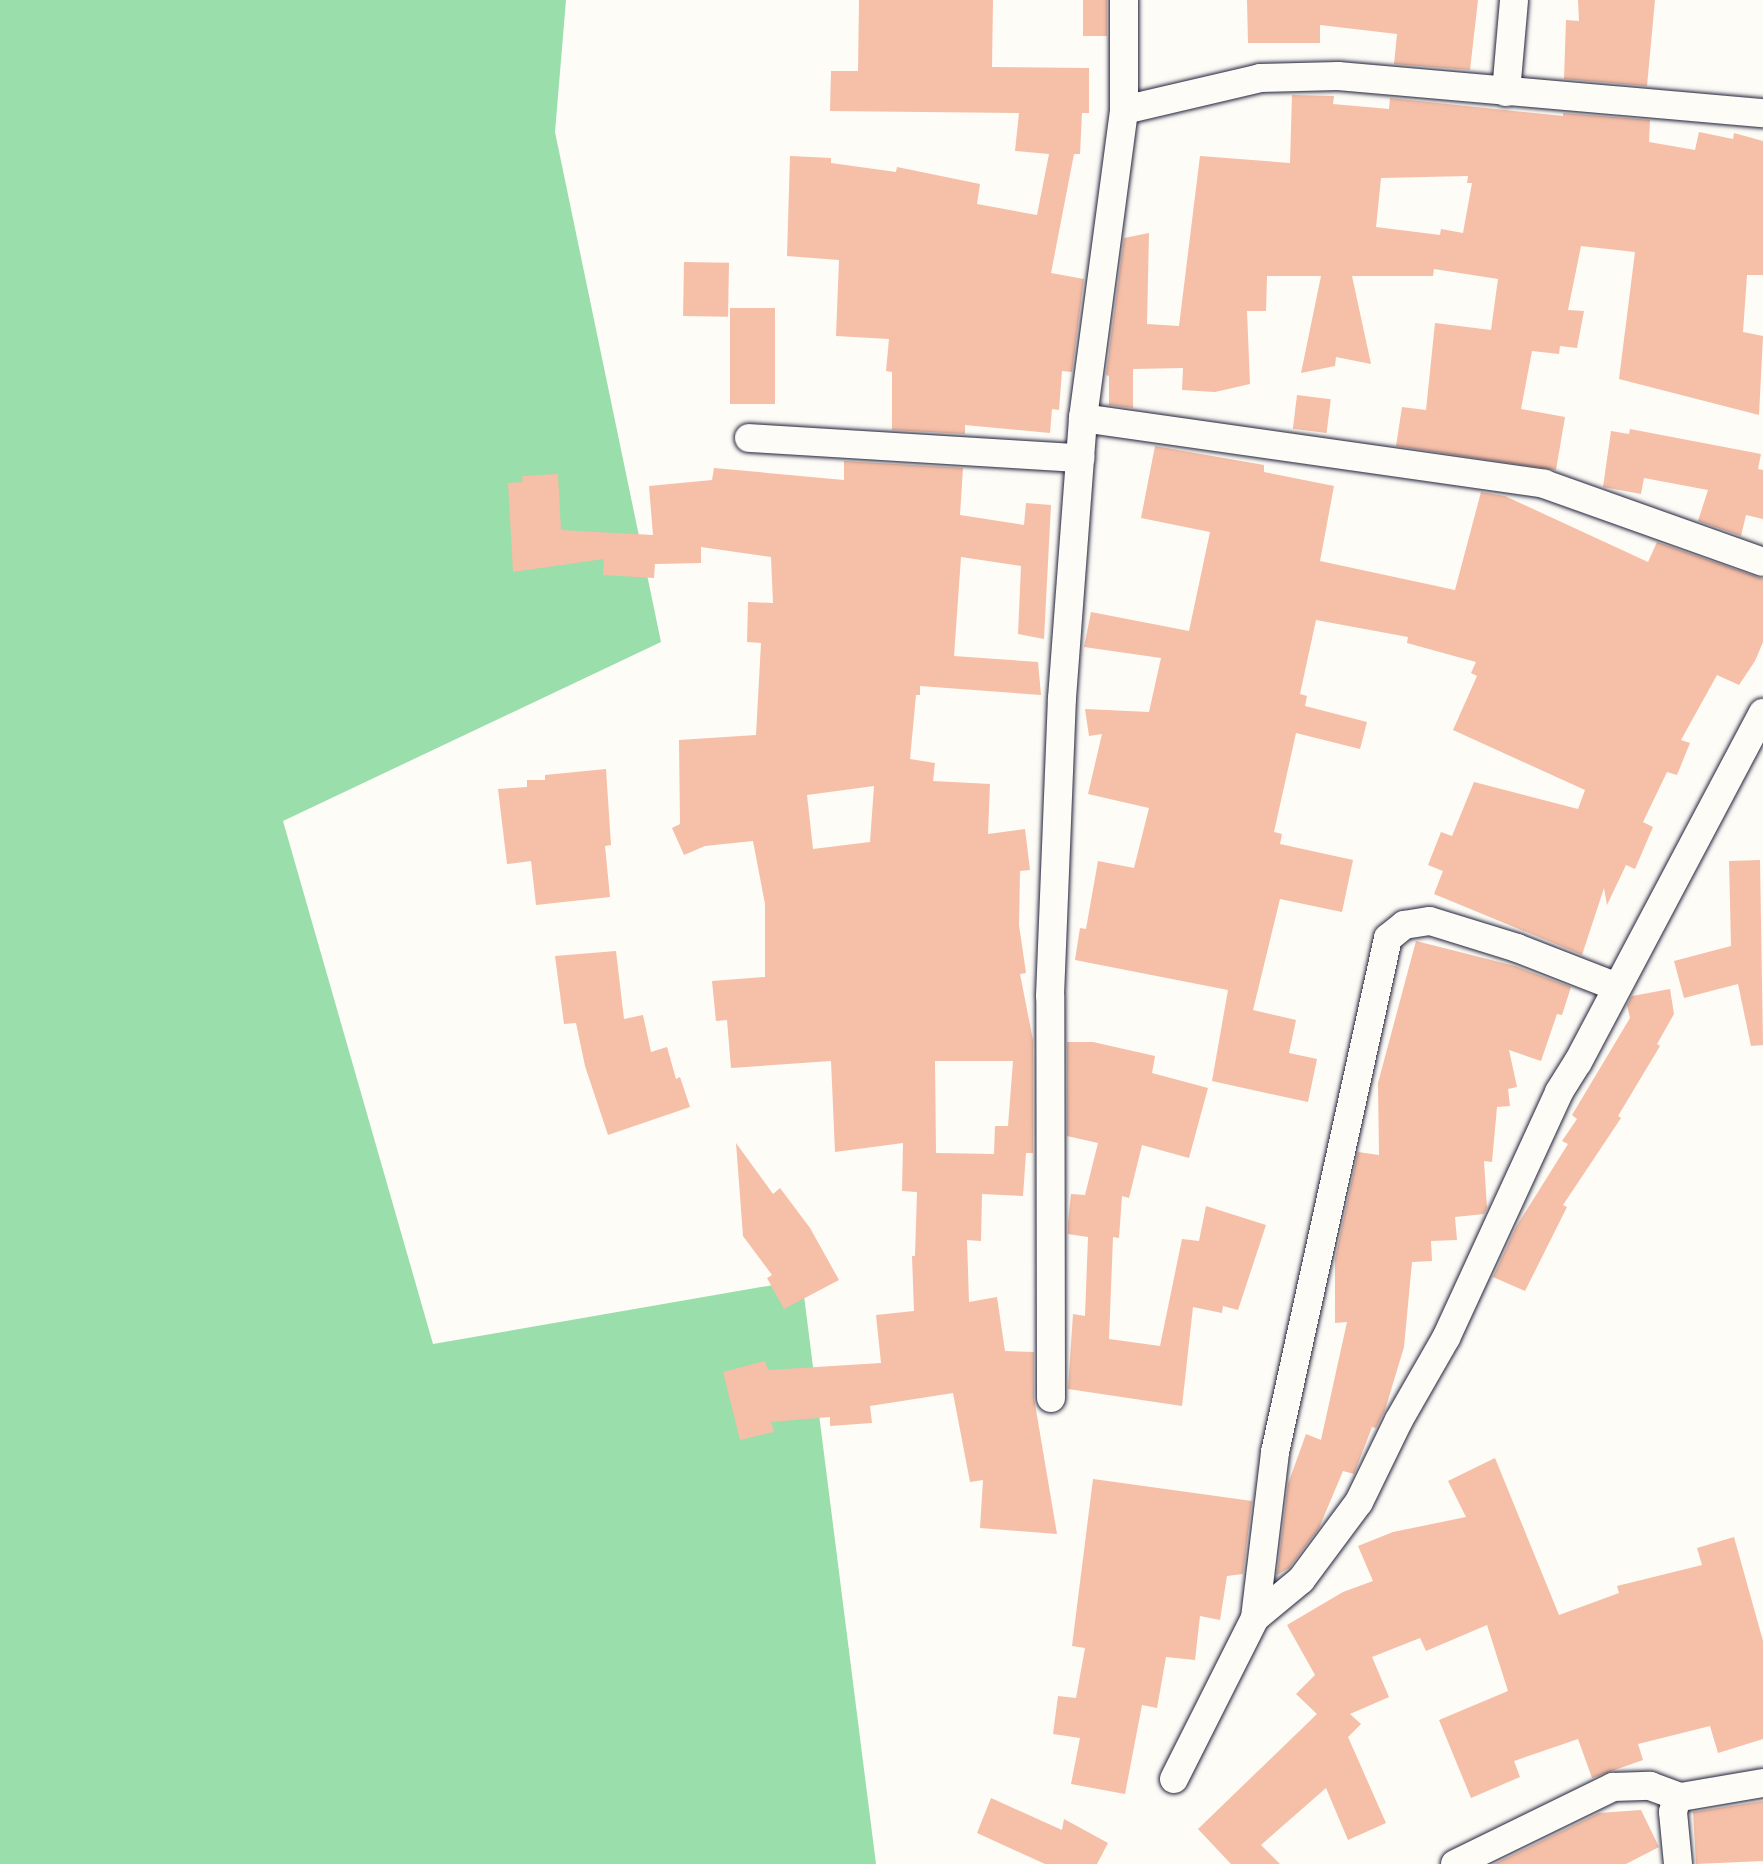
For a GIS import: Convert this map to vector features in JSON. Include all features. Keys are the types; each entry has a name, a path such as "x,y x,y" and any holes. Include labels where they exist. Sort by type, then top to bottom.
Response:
{"street":[{"path":"1051,1398 1050,996 1062,698 1083,418 1124,110 1124,0"},
{"path":"1506,92 1514,0"},
{"path":"1124,110 1260,78 1338,76 1763,113"},
{"path":"1083,418 1544,484 1763,562"},
{"path":"749,438 1080,458"},
{"path":"1255,1618 1301,1580 1359,1502 1399,1420 1446,1338 1559,1092 1763,713"},
{"path":"1174,1779 1255,1618 1275,1452 1388,938 1404,925 1430,921 1517,948 1617,987"},
{"path":"1455,1864 1613,1787 1650,1786 1681,1797 1763,1783"},
{"path":"1678,1864 1673,1812 1681,1797"}],"green space":[{"path":"0,0 566,0 555,132 661,642 283,821 433,1344 802,1280 876,1864 0,1864"}],"building":[{"path":"859,0 993,0 992,67 1089,68 1089,113 1082,113 1080,154 1074,154 1051,273 1084,279 1072,372 1062,371 1059,410 1052,409 1050,433 965,425 965,434 892,430 892,372 886,371 889,339 836,336 839,260 787,256 790,156 831,158 831,163 896,172 897,167 980,184 977,204 1037,215 1049,154 1015,151 1019,113 830,111 831,71 858,71"},
{"path":"1083,0 1107,0 1107,36 1083,36"},
{"path":"1247,0 1478,0 1470,70 1394,64 1397,34 1320,25 1320,43 1248,43"},
{"path":"1578,0 1655,0 1647,86 1564,79 1566,20 1579,21"},
{"path":"1292,95 1334,96 1333,104 1389,109 1390,98 1563,116 1563,113 1650,120 1649,142 1695,150 1699,132 1733,139 1734,133 1763,141 1763,275 1747,275 1743,332 1763,336 1759,415 1619,379 1635,252 1581,246 1568,310 1584,311 1577,348 1560,346 1559,354 1532,351 1521,409 1565,417 1556,470 1396,446 1402,407 1426,410 1435,323 1491,330 1498,279 1434,269 1433,276 1352,276 1371,364 1336,357 1335,366 1301,373 1321,276 1267,276 1266,311 1247,311 1250,384 1215,392 1182,390 1183,368 1133,369 1133,408 1109,405 1109,376 1106,375 1124,238 1149,233 1147,324 1179,326 1200,156 1290,163","holes":["1468,176 1467,183 1472,183 1463,233 1441,229 1440,235 1376,227 1381,178"]},
{"path":"684,262 729,263 728,317 683,316"},
{"path":"730,308 775,308 775,404 730,404"},
{"path":"1297,395 1331,399 1327,433 1293,429"},
{"path":"1630,429 1761,454 1758,469 1763,470 1763,519 1746,515 1741,536 1698,521 1708,490 1644,478 1641,494 1603,487 1611,431 1629,434"},
{"path":"1155,446 1264,465 1264,472 1334,486 1320,561 1455,590 1481,492 1505,496 1648,562 1657,542 1763,579 1763,642 1755,661 1739,685 1717,675 1681,740 1690,743 1677,775 1667,772 1643,822 1653,827 1635,869 1626,865 1607,905 1604,888 1582,955 1434,894 1443,871 1428,865 1441,832 1452,836 1474,782 1578,809 1585,790 1453,730 1477,676 1471,673 1476,662 1407,643 1408,637 1316,620 1300,694 1307,696 1305,706 1367,722 1360,749 1296,733 1274,832 1282,834 1280,844 1353,860 1342,912 1280,899 1253,1010 1296,1020 1289,1053 1317,1059 1308,1102 1212,1081 1228,990 1075,960 1080,928 1086,929 1098,861 1134,868 1149,808 1088,794 1102,734 1089,736 1085,709 1149,712 1161,658 1084,647 1091,612 1189,631 1210,532 1141,518"},
{"path":"844,461 963,468 960,515 1024,525 1026,503 1051,505 1044,639 1018,634 1021,566 961,557 954,656 1038,662 1041,695 920,686 920,695 916,695 910,759 935,763 933,781 990,784 988,834 1025,829 1030,870 1020,871 1019,925 1026,973 1020,974 1033,1040 1033,1153 1026,1153 1023,1196 982,1194 981,1241 967,1240 969,1302 997,1297 1005,1351 1034,1352 1034,1398 1057,1534 980,1528 983,1480 970,1482 953,1393 870,1406 872,1423 830,1426 830,1417 771,1422 774,1432 740,1440 723,1372 765,1361 768,1370 881,1363 876,1315 914,1311 912,1256 915,1256 917,1192 902,1191 903,1143 835,1152 831,1061 731,1068 727,1020 716,1021 712,981 765,977 765,904 753,841 705,846 684,855 672,828 680,824 679,740 756,735 761,643 747,642 748,602 773,603 771,557 701,547 701,563 655,564 654,578 603,575 604,559 513,572 508,483 523,482 522,476 558,474 561,530 653,535 649,486 712,480 714,468 844,480","holes":["874,786 870,842 813,849 807,795","935,1061 1013,1061 1008,1126 995,1126 994,1154 936,1153"]},
{"path":"606,769 611,845 605,846 610,897 536,905 531,861 507,864 498,789 527,787 527,780 545,780 545,775"},
{"path":"1760,860 1763,1045 1751,1046 1738,984 1684,998 1674,961 1731,946 1729,861"},
{"path":"1416,941 1515,966 1571,987 1562,1015 1557,1014 1541,1061 1509,1050 1517,1087 1508,1089 1510,1106 1497,1107 1492,1162 1484,1161 1487,1208 1484,1214 1455,1217 1457,1240 1431,1241 1432,1261 1412,1262 1404,1347 1385,1410 1376,1428 1372,1427 1354,1474 1343,1471 1319,1528 1289,1568 1277,1575 1288,1484 1306,1434 1321,1440 1347,1322 1335,1323 1335,1259 1358,1152 1379,1155 1378,1083"},
{"path":"616,951 624,1019 643,1015 651,1052 667,1047 676,1079 680,1077 690,1107 608,1135 585,1066 576,1023 564,1024 555,956"},
{"path":"1670,989 1674,1014 1657,1044 1660,1046 1618,1116 1621,1118 1563,1205 1567,1207 1525,1291 1493,1277 1516,1227 1568,1144 1562,1141 1577,1119 1572,1115 1630,1018 1627,1005 1632,996"},
{"path":"1067,1042 1093,1042 1155,1056 1152,1073 1208,1088 1189,1158 1142,1145 1129,1198 1122,1196 1119,1238 1113,1237 1109,1339 1160,1346 1182,1239 1199,1241 1206,1206 1266,1225 1238,1310 1223,1306 1222,1313 1193,1307 1182,1406 1068,1389 1073,1314 1085,1316 1088,1237 1068,1234 1071,1194 1085,1195 1098,1143 1067,1136"},
{"path":"736,1143 773,1194 780,1188 810,1228 839,1280 784,1309 767,1278 772,1275 743,1236"},
{"path":"1495,1458 1559,1615 1619,1593 1617,1586 1702,1565 1697,1548 1734,1537 1763,1641 1763,1739 1718,1753 1710,1726 1638,1744 1643,1760 1592,1778 1578,1739 1514,1761 1520,1777 1471,1798 1439,1720 1508,1691 1487,1625 1426,1651 1420,1638 1372,1657 1389,1697 1350,1714 1361,1724 1348,1737 1386,1823 1348,1840 1326,1788 1261,1845 1280,1864 1231,1864 1198,1829 1317,1714 1296,1694 1315,1675 1287,1625 1343,1592 1373,1581 1358,1546 1393,1532 1466,1517 1448,1481"},
{"path":"1093,1479 1252,1501 1243,1574 1227,1576 1220,1620 1200,1616 1195,1660 1166,1657 1157,1708 1142,1705 1125,1794 1071,1784 1080,1738 1053,1734 1058,1696 1076,1698 1085,1648 1072,1646"},
{"path":"991,1798 1062,1830 1064,1819 1108,1843 1097,1864 1045,1864 977,1833"},
{"path":"1763,1801 1763,1861 1696,1864 1693,1812"},
{"path":"1641,1810 1659,1847 1626,1864 1494,1864 1599,1813"}]}
